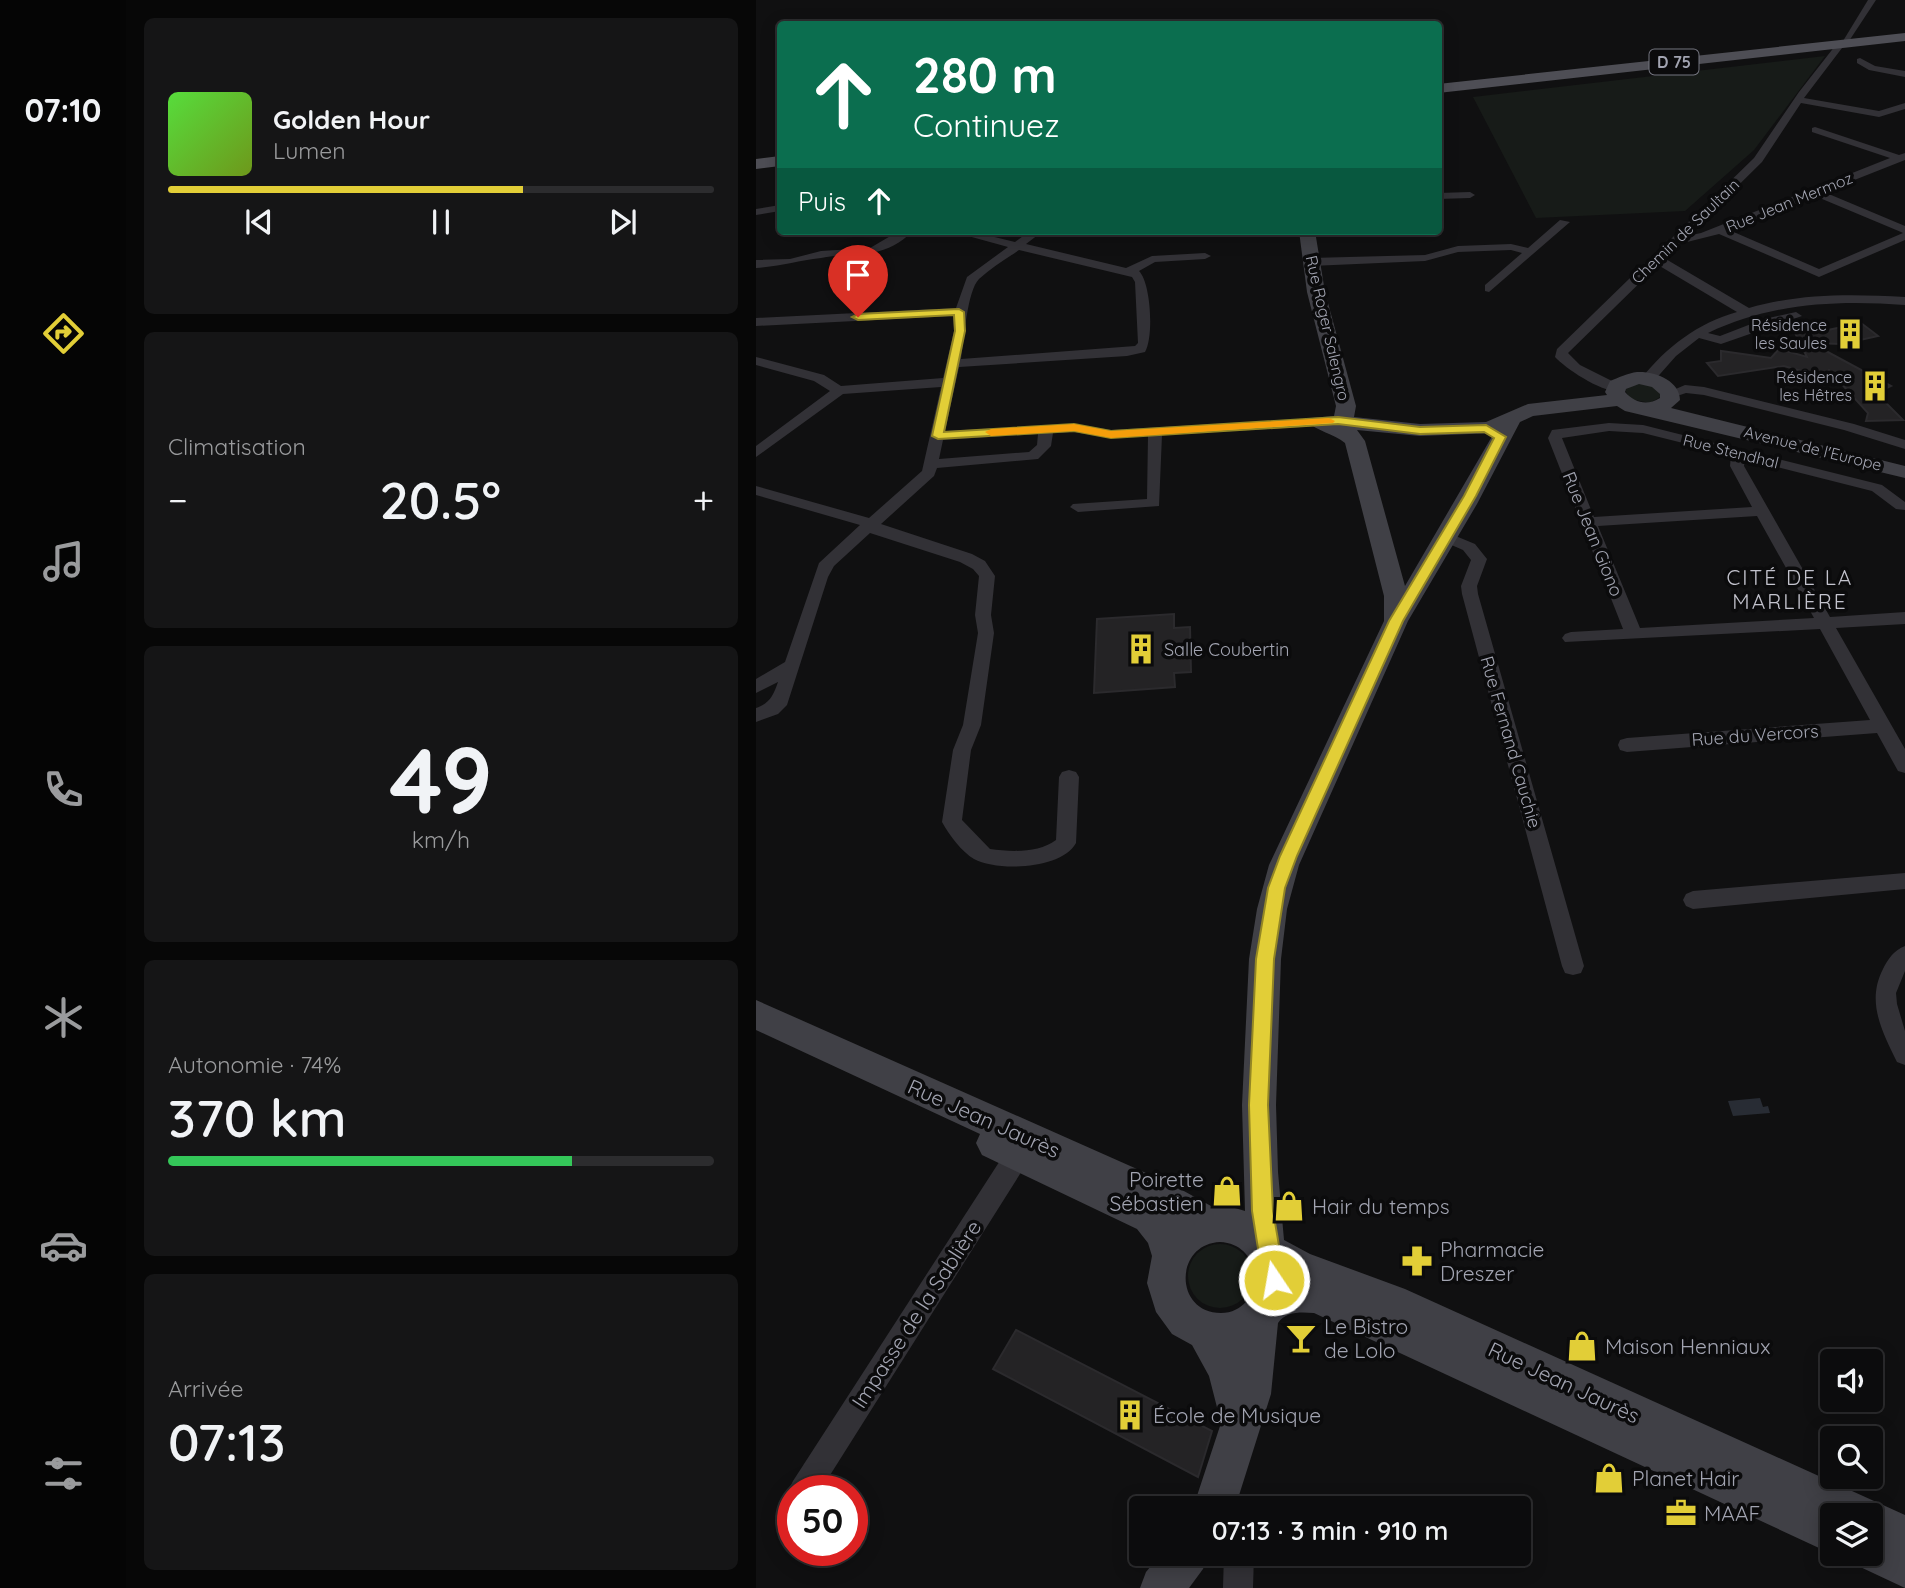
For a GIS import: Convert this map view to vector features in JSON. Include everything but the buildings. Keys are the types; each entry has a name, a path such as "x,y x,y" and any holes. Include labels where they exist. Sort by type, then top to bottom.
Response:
{"main road":[{"name":"D 75","path":"1442,88 1905,36"},
{"path":"756,164 777,161"}],"street":[{"path":"1846,39 1872,0"},
{"name":"Chemin de Saultain","path":"1618,394 1571,365 1562,357 1562,352 1758,160 1838,48"},
{"path":"1860,61 1872,68 1905,74"},
{"path":"1799,100 1880,114 1902,110"},
{"path":"1815,130 1902,157"},
{"name":"Rue Jean Mermoz","path":"1671,243 1697,239 1902,157"},
{"path":"1815,192 1905,230"},
{"path":"1442,195 1470,195"},
{"path":"756,212 777,208"},
{"path":"1489,288 1564,222"},
{"path":"1720,230 1819,273 1905,237"},
{"path":"756,264 790,262 821,254 873,251 900,235"},
{"path":"953,363 1065,357 1140,349 1144,343 1141,282 1138,275 973,235"},
{"path":"756,715 780,704 822,572 831,559 924,480 932,464 961,324 959,312 965,303 972,278 1031,235"},
{"name":"Rue Roger Salengro","path":"1268,1250 1260,1172 1259,1088 1264,971 1277,888 1396,621 1397,600 1349,432 1346,406 1316,292 1308,235"},
{"path":"1311,262 1425,258 1458,249 1511,247 1530,252"},
{"path":"1130,271 1152,258 1205,256"},
{"path":"1655,258 1748,313"},
{"path":"1847,299 1855,311"},
{"path":"938,436 1080,428 1111,435 1318,422 1349,432 1387,427 1493,434 1508,430 1513,417 1534,409 1618,394 1628,379 1648,379 1665,358 1697,334 1748,313 1782,305 1847,299 1905,301"},
{"path":"1697,334 1721,340 1781,318 1855,311 1905,313"},
{"path":"756,322 959,312"},
{"path":"756,361 820,378 839,391"},
{"name":"Avenue de l'Europe","path":"1648,379 1663,385 1671,396 1693,413 1722,425"},
{"path":"756,453 839,391 853,387 949,382"},
{"path":"1645,408 1662,406 1671,396 1685,389 1704,391 1849,427 1905,445"},
{"name":"Avenue de l'Europe","path":"1618,394 1645,408 1905,472"},
{"name":"Rue Stendhal","path":"1555,434 1602,427 1626,427 1661,433 1877,488 1900,506"},
{"path":"932,464 1033,456 1044,446 1046,429"},
{"path":"1078,507 1154,503 1155,432"},
{"path":"1396,621 1446,537 1493,434"},
{"name":"Rue Jean Giono","path":"1555,434 1633,633"},
{"path":"1738,453 1737,466 1905,766"},
{"path":"756,490 966,558 979,565 987,576 983,615 986,633 972,725 962,750 951,822 978,851 988,857 1003,859 1057,852 1066,843 1069,777"},
{"path":"1589,522 1763,511"},
{"name":"Rue Fernand Cauchie","path":"1446,537 1469,547 1479,559 1470,582 1470,594 1573,966"},
{"path":"1391,576 1407,582 1418,580"},
{"path":"1571,638 1905,618"},
{"path":"756,687 792,665"},
{"name":"Rue du Vercors","path":"1627,745 1883,726"},
{"path":"1693,900 1905,881"},
{"path":"1905,955 1889,975 1884,997 1886,1015 1905,1055"},
{"name":"Rue Jean Jaurès","path":"756,1014 1024,1146 1150,1216 1164,1233 1171,1258"},
{"name":"Rue Jean Jaurès","path":"756,1034 1024,1146 1160,1198 1192,1218 1217,1223"},
{"name":"Impasse de la Sablière","path":"813,1475 1024,1146"},
{"name":"Rue Roger Salengro","path":"1217,1223 1249,1201 1260,1172"},
{"path":"1224,1496 1252,1387 1262,1309 1274,1280 1268,1250 1249,1229 1217,1223 1187,1236 1171,1258 1167,1277 1171,1303 1183,1320 1206,1332 1232,1331 1250,1322 1262,1309"},
{"name":"Rue Jean Jaurès","path":"1268,1250 1301,1269 1391,1303 1829,1503"},
{"name":"Rue Jean Jaurès","path":"1262,1309 1295,1293 1309,1292 1322,1296 1820,1526"},
{"path":"1206,1332 1230,1377 1241,1427"},
{"path":"1883,1527 1905,1537"},
{"path":"1883,1556 1905,1566"},
{"path":"1163,1588 1179,1566"},
{"path":"1238,1588 1239,1566"}],"shaded area":[{"path":"1825,56 1754,150 1685,211 1536,218 1473,97"},
{"path":"1637,383 1656,387 1662,396 1650,403 1630,399 1625,390"},
{"path":"1760,1098 1763,1107 1768,1106 1770,1113 1733,1116 1728,1101"},
{"path":"1214,1244 1226,1244 1243,1253 1250,1264 1250,1288 1243,1299 1226,1308 1214,1308 1202,1303 1193,1294 1188,1282 1188,1270 1193,1258 1202,1249"}],"slow traffic":[{"path":"991,432 1080,428 1111,435 1329,421"}],"place":[{"name":"Résidence les Saules","path":"1850,334"},
{"name":"Résidence les Hêtres","path":"1875,386"},
{"name":"Salle Coubertin","path":"1141,649"},
{"name":"Poirette Sébastien","path":"1227,1191"},
{"name":"Hair du temps","path":"1289,1206"},
{"name":"Pharmacie Dreszer","path":"1417,1261"},
{"name":"Le Bistro de Lolo","path":"1301,1338"},
{"name":"Maison Henniaux","path":"1582,1346"},
{"name":"École de Musique","path":"1130,1415"},
{"name":"Planet Hair","path":"1609,1478"},
{"name":"MAAF","path":"1681,1513"}],"district":[{"name":"CITÉ DE LA MARLIÈRE","path":"1790,589"}],"route":[{"path":"858,317 959,312 960,331 938,436 1074,428 1111,435 1338,421 1420,430 1486,428 1500,437 1470,496 1396,621 1284,865 1277,888 1265,959 1259,1105 1262,1211 1266,1247 1270,1253 1274,1280"}]}
